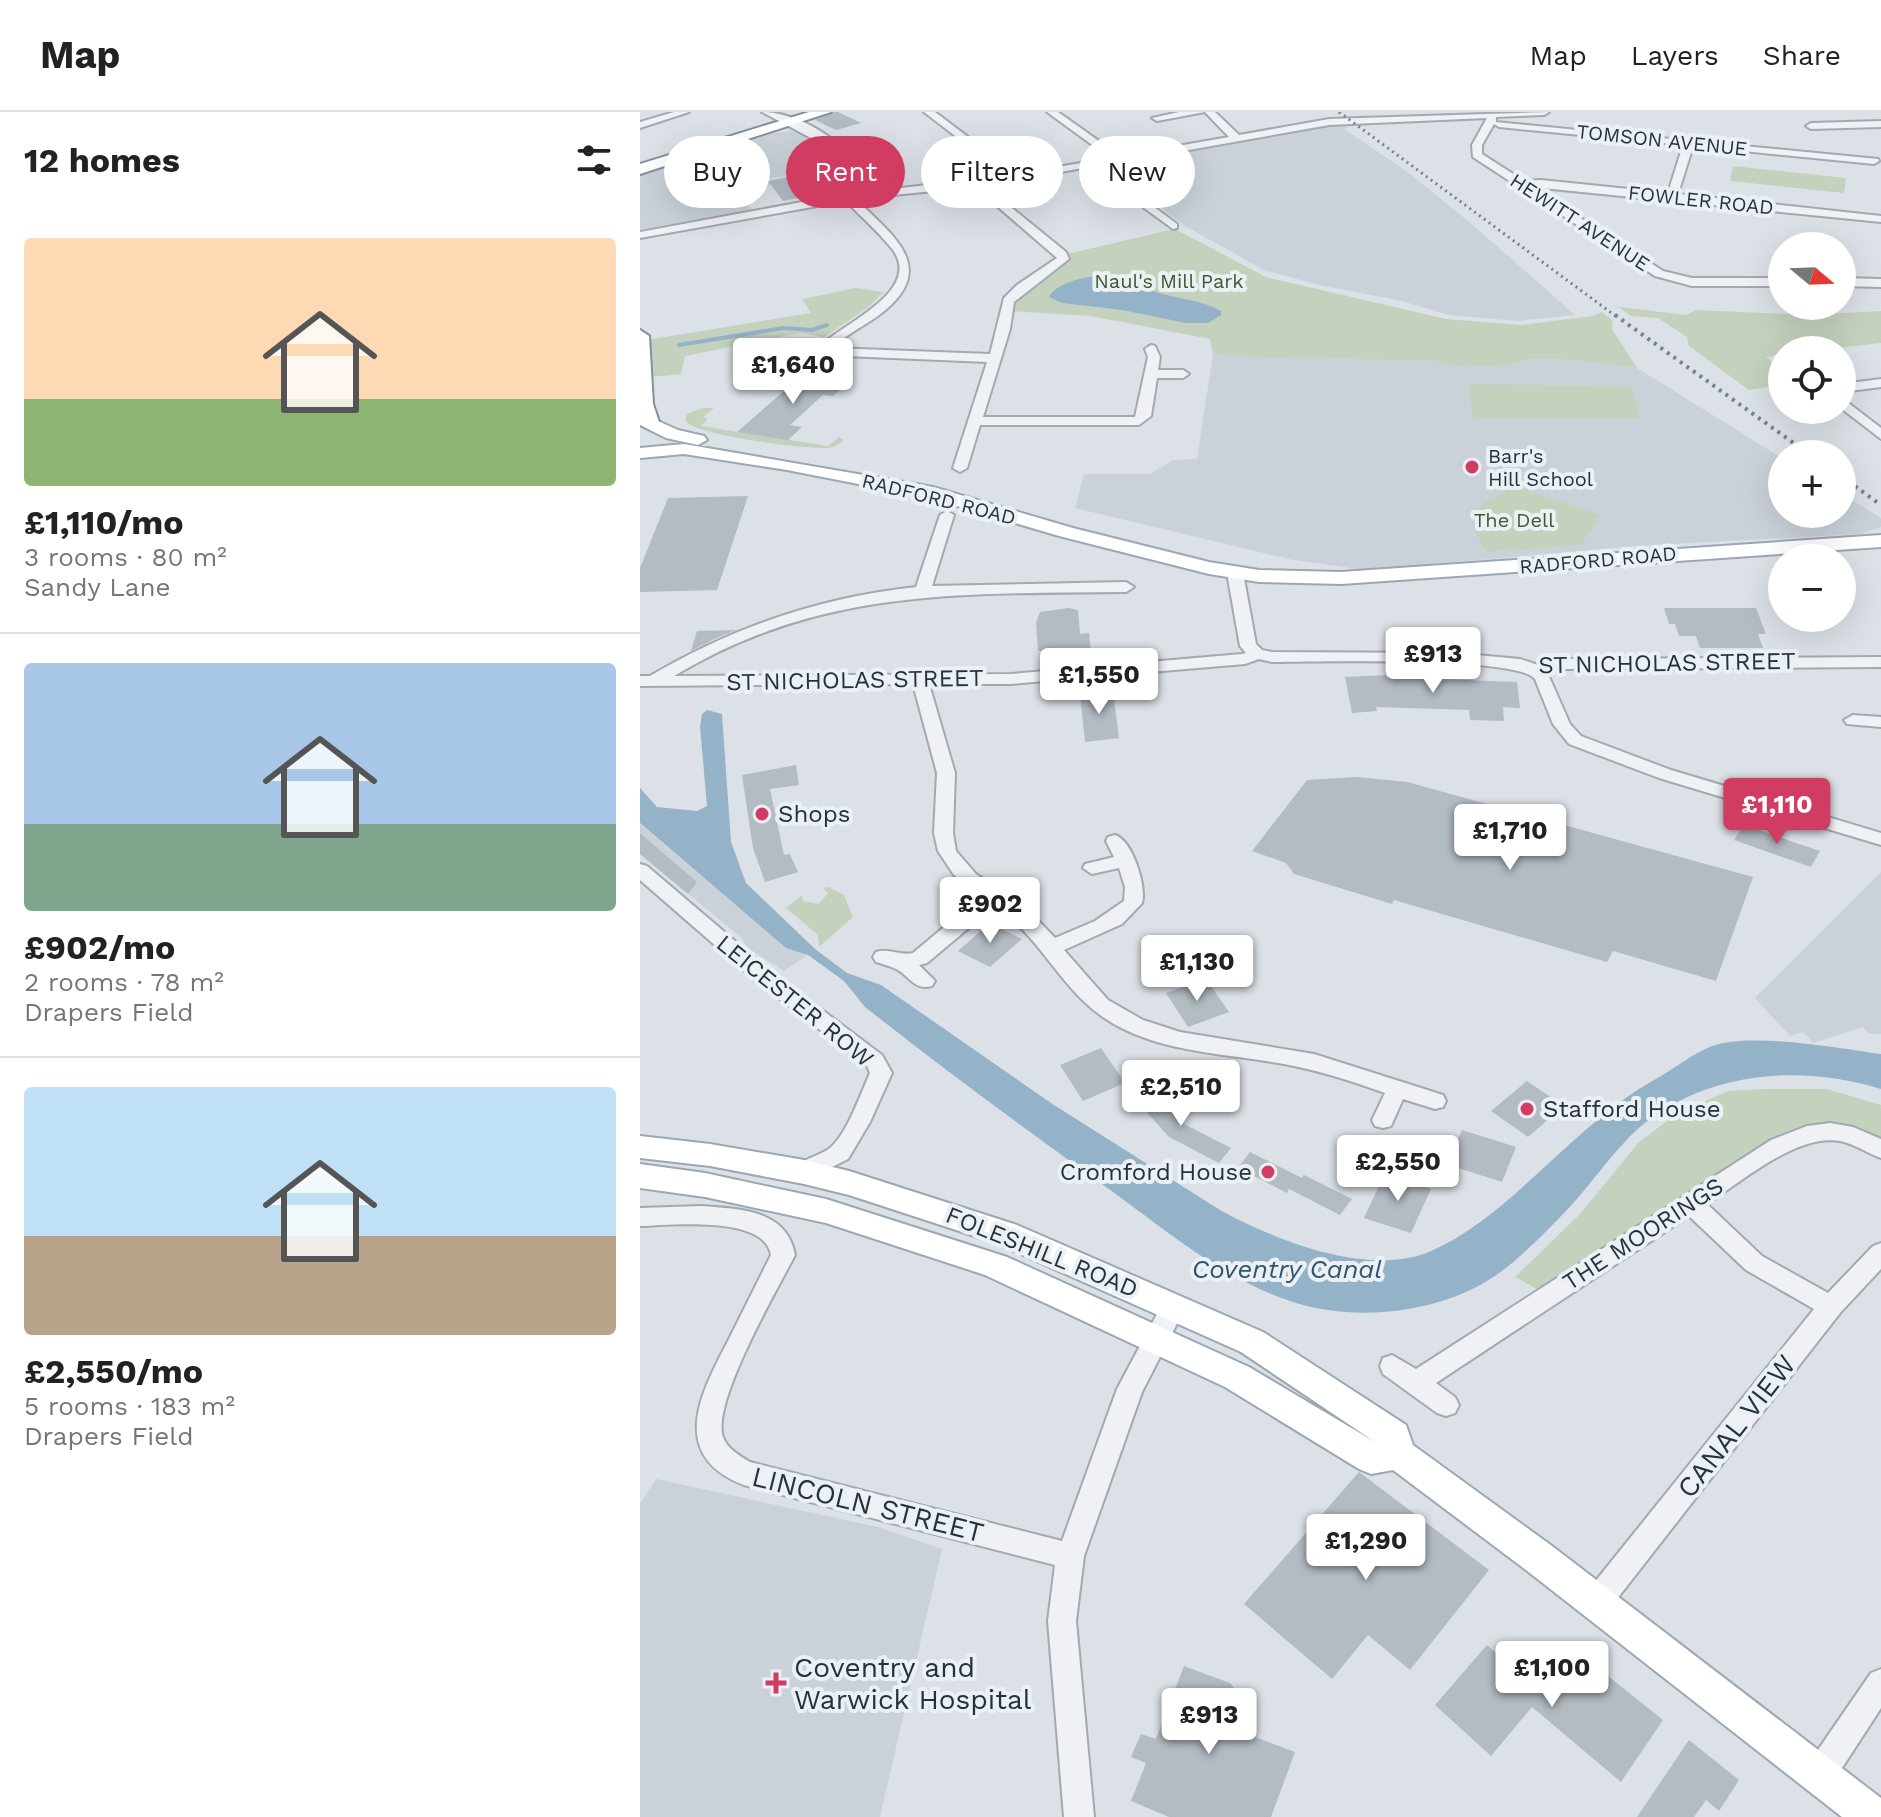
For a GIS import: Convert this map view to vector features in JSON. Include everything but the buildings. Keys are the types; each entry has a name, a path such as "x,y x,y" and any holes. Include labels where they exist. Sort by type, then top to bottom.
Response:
{"highway":[{"path":"640,169 768,118 790,122 824,112"},
{"path":"640,336 643,404 648,422"}],"main road":[{"path":"640,453 653,442 656,435 648,422"},
{"name":"RADFORD ROAD","path":"648,422 681,437 963,490 1241,561 1314,576"},
{"name":"RADFORD ROAD","path":"640,453 676,449 711,452 884,483 1235,573 1341,578 1713,550 1881,541"},
{"name":"RADFORD ROAD","path":"1116,529 1148,543 1222,563 1233,568 1235,573"},
{"name":"FOLESHILL ROAD","path":"640,1147 710,1155 849,1183 1006,1234 1252,1342 1394,1436 1398,1454 1874,1817"},
{"name":"FOLESHILL ROAD","path":"640,1176 790,1203 892,1230 996,1266 1237,1377 1371,1458 1398,1454"}],"street":[{"path":"640,125 684,112"},
{"path":"929,112 961,136"},
{"path":"1052,112 1086,136"},
{"path":"1157,118 1200,112"},
{"path":"1210,112 1235,137"},
{"path":"1490,118 1544,112"},
{"path":"1863,112 1876,124 1881,138"},
{"name":"TOMSON AVENUE","path":"1195,144 1329,122 1453,115 1456,119 1490,118 1879,162"},
{"path":"1172,116 1184,125"},
{"path":"768,118 811,131"},
{"name":"HEWITT AVENUE","path":"1490,118 1477,145 1477,155 1668,277 1692,282 1768,282"},
{"path":"790,122 818,136"},
{"path":"1811,126 1876,124"},
{"path":"1672,196 1689,142"},
{"name":"FOWLER ROAD","path":"1522,184 1541,183 1881,219"},
{"name":"TOMSON AVENUE","path":"640,235 786,208"},
{"path":"868,208 900,251 905,273 883,307 821,349 826,352 994,358"},
{"path":"960,468 1009,300 1063,259 1062,254 1006,208"},
{"path":"1149,208 1173,226"},
{"path":"1856,282 1881,283"},
{"path":"975,421 1136,422 1144,416 1154,357 1151,349"},
{"path":"1151,374 1183,374"},
{"path":"1856,386 1881,383"},
{"path":"1856,414 1881,435"},
{"path":"923,591 947,515"},
{"path":"1235,573 1248,646 1257,654"},
{"path":"648,680 798,615 923,591 1126,587"},
{"name":"ST NICHOLAS STREET","path":"648,680 685,683 1011,679 1245,659 1257,654 1272,657 1455,658 1520,664 1537,670 1562,664 1881,662"},
{"path":"1537,670 1544,678 1565,732 1575,740 1724,792 1881,839"},
{"path":"920,680 946,775 944,834 948,853 972,880 1020,914 1054,946 1082,984 1114,1014 1138,1026 1227,1050 1311,1061 1435,1101"},
{"path":"1853,720 1881,722"},
{"path":"1054,946 1127,911 1136,895 1115,841"},
{"path":"1092,868 1124,861"},
{"name":"LEICESTER ROW","path":"640,870 771,982 875,1061 881,1073 876,1087 840,1153"},
{"path":"883,957 908,962 920,958 995,895"},
{"path":"908,962 911,971 925,981"},
{"path":"1383,1120 1397,1089"},
{"name":"THE MOORINGS","path":"1416,1383 1479,1339 1779,1146 1817,1130 1854,1136 1881,1149"},
{"path":"804,1172 840,1153 849,1183"},
{"path":"1691,1204 1754,1263 1831,1306"},
{"name":"LINCOLN STREET","path":"640,1217 700,1213 764,1226 781,1238 785,1247 714,1393 707,1414 715,1454 744,1473 1070,1556"},
{"name":"CANAL VIEW","path":"1596,1603 1831,1306 1881,1253"},
{"path":"1079,1817 1062,1621 1070,1556 1130,1389 1174,1306"},
{"path":"1392,1366 1446,1405"},
{"path":"1820,1774 1881,1683"}],"shaded area":[{"path":"1343,124 1348,128 1344,129 1409,173 1474,226 1575,315 1518,321 1448,315 1402,301 1319,285 1264,270 1185,226 1162,208 1195,208 1195,148"},
{"path":"791,131 809,136 786,136 786,176 770,178 770,136 764,136"},
{"path":"664,166 664,208 752,210 640,230 640,173"},
{"name":"Barr's Hill School","path":"1213,354 1504,366 1531,359 1575,360 1637,368 1768,449 1768,528 1856,528 1856,503 1881,518 1881,527 1860,534 1636,546 1364,570 1289,559 1075,508 1084,474 1150,474 1173,460 1197,459"},
{"path":"640,824 786,948 808,955 784,971 746,947 743,939 640,854"},
{"path":"1881,872 1881,1034 1868,1033 1863,1027 1813,1043 1803,1032 1790,1036 1755,998"},
{"name":"Coventry and Warwick Hospital","path":"656,1479 878,1527 942,1549 880,1817 640,1817 640,1504"}],"green space":[{"path":"1733,166 1846,178 1844,193 1730,181"},
{"name":"Naul's Mill Park","path":"1175,229 1266,277 1446,319 1521,325 1593,316 1602,312 1613,321 1612,329 1637,368 1575,360 1531,359 1504,366 1450,365 1438,361 1233,356 1213,354 1210,339 1091,316 1009,311 1021,292 1064,265 1069,258 1067,254"},
{"path":"855,288 884,292 866,309 824,337 800,333 685,356 681,374 640,378 640,341 811,313 802,299"},
{"path":"1619,307 1686,315 1697,310 1768,313 1768,320 1856,320 1856,312 1881,311 1881,343 1856,346 1856,336 1768,336 1768,387 1749,390 1689,346 1687,337 1658,318 1631,316"},
{"path":"1469,384 1631,386 1641,419 1473,419"},
{"path":"702,408 714,408 703,417 708,419 701,426 828,446 839,437 844,440 827,448 775,444 710,432 685,421 687,414"},
{"name":"The Dell","path":"1515,486 1601,515 1581,545 1486,552 1476,533 1481,504"},
{"path":"828,887 844,895 853,917 819,947 818,935 786,908 802,895 803,901 819,904 828,893 823,888"},
{"path":"1827,1089 1881,1105 1881,1142 1863,1131 1817,1124 1539,1290 1515,1277 1581,1213 1638,1143 1675,1115 1728,1091"}],"water":[{"path":"1097,276 1206,304 1221,311 1221,315 1208,323 1186,323 1122,310 1062,303 1049,297 1063,285"},
{"name":"Coventry Canal","path":"707,710 722,714 731,842 746,883 815,949 847,973 881,985 1054,1105 1220,1210 1294,1243 1350,1258 1378,1260 1404,1259 1446,1244 1493,1212 1626,1098 1712,1046 1749,1040 1772,1041 1881,1054 1881,1089 1850,1081 1787,1075 1724,1084 1695,1094 1666,1108 1640,1127 1536,1241 1502,1271 1480,1285 1455,1297 1401,1310 1346,1312 1293,1302 1244,1281 1198,1254 1019,1124 865,1007 844,981 808,955 786,948 640,823 640,788 657,807 697,811 707,806 700,727 702,714"}],"waterway":[{"path":"679,345 783,328 812,330 827,325"}],"railway":[{"path":"1339,112 1617,317"},
{"path":"1615,315 1789,440"},
{"path":"1856,487 1881,505"}],"place":[{"name":"Barr's Hill School","path":"1472,467"},
{"name":"Shops","path":"762,814"},
{"name":"Stafford House","path":"1527,1109"},
{"name":"Cromford House","path":"1268,1172"},
{"name":"Coventry and Warwick Hospital","path":"776,1683"}]}
